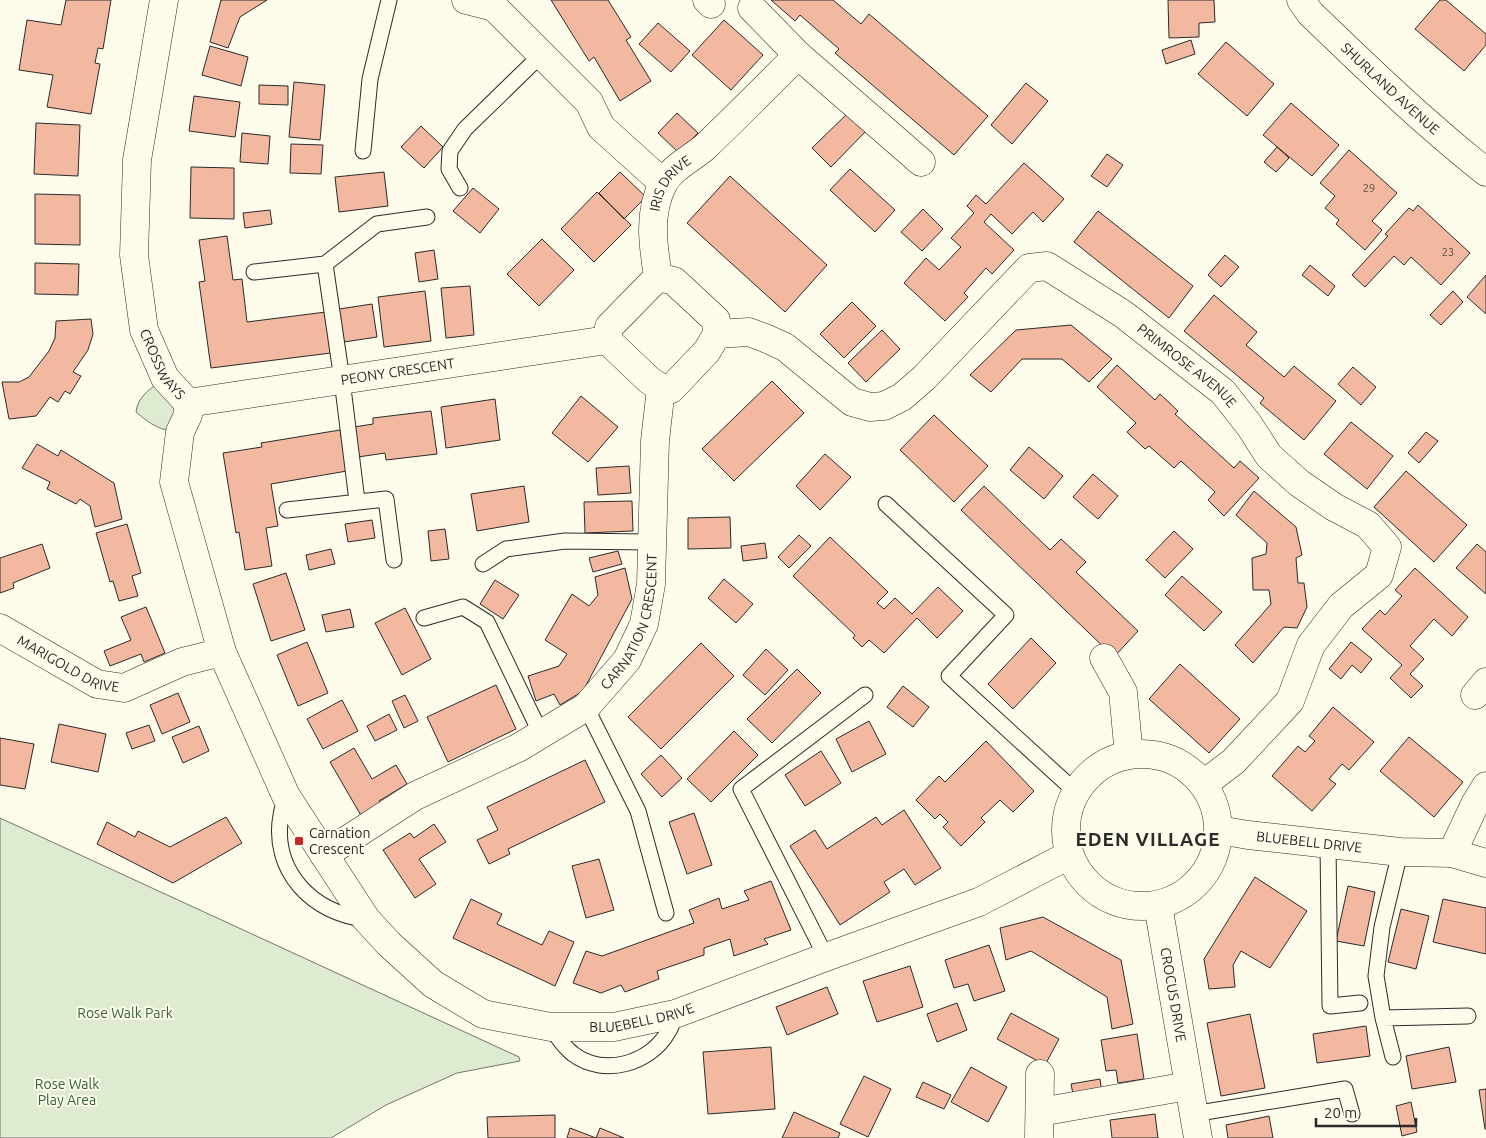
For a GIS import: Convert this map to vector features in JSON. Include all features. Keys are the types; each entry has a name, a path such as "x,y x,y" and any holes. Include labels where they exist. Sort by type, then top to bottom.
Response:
{"street":[{"name":"CROSSWAYS","path":"164,0 137,160 134,255 144,330 165,378 188,403 188,415 180,432 174,482 222,652 286,796"},
{"path":"466,0 498,4 541,55 589,102 601,127 664,183"},
{"name":"SHURLAND AVENUE","path":"1302,0 1310,12 1374,75 1455,148 1486,172"},
{"path":"752,8 798,54 921,162"},
{"name":"IRIS DRIVE","path":"658,277 653,249 652,216 664,183 676,169 704,148 798,54"},
{"name":"PRIMROSE AVENUE","path":"717,334 749,332 765,338 785,348 852,402 870,407 884,406 902,397 924,378 1029,268 1047,266 1123,314 1223,392 1249,425 1269,456 1299,482 1334,508 1368,525 1387,548 1379,575 1341,606 1312,645 1290,701 1234,761 1204,784"},
{"path":"658,277 674,281 716,320 717,334 708,351 670,389 661,388 649,380 607,340 609,327 658,277"},
{"name":"PEONY CRESCENT","path":"188,403 607,340"},
{"name":"CARNATION CRESCENT","path":"324,855 415,796 518,748 586,707 627,660 644,624 651,584 655,441 661,388"},
{"name":"MARIGOLD DRIVE","path":"0,628 97,684 124,688 182,662 222,652"},
{"path":"1104,658 1124,692 1127,755"},
{"path":"1148,754 1170,758 1188,769 1204,784 1215,806 1219,830 1216,851 1207,870 1194,886 1177,898 1158,905 1136,907 1114,902 1094,891 1079,875 1069,855 1065,829 1070,804 1076,792 1083,781 1102,764 1127,755 1148,754"},
{"path":"1452,854 1475,804 1486,786"},
{"name":"BLUEBELL DRIVE","path":"286,796 366,919 389,944 432,984 483,1014 551,1027 614,1027 675,1014 979,902 1069,855"},
{"name":"BLUEBELL DRIVE","path":"1219,830 1400,852 1452,854 1486,863"},
{"name":"CROCUS DRIVE","path":"1158,905 1195,1126"},
{"path":"1040,1074 1039,1125 1188,1086"}],"lane":[{"path":"362,151 370,79 389,0"},
{"path":"460,188 449,169 450,151 465,129 541,55"},
{"path":"254,272 326,264 377,224 427,217"},
{"path":"326,264 357,501"},
{"path":"286,510 386,499 394,560"},
{"path":"886,504 1006,615 949,676 1076,792"},
{"path":"483,564 506,549 565,541 652,542"},
{"path":"424,618 463,607 487,622 541,734"},
{"path":"826,957 741,789 864,695"},
{"path":"586,707 638,811 666,913"},
{"path":"286,796 281,815 282,854 290,872 301,889 316,902 344,916 366,919"},
{"path":"1328,844 1330,1006 1360,1003"},
{"path":"1393,1057 1383,1018 1376,976 1382,927 1400,852"},
{"path":"551,1027 560,1042 574,1055 591,1063 609,1066 628,1064 644,1057 658,1046 669,1031 675,1014"},
{"path":"1383,1018 1468,1016"},
{"path":"1195,1126 1345,1089 1352,1114"}],"green space":[{"path":"165,378 188,403 180,432 156,426 136,412 143,396"},
{"name":"Rose Walk Park","path":"0,818 519,1057 520,1061 457,1073 386,1105 331,1138 0,1138"}],"building":[{"path":"66,0 111,0 103,49 98,48 95,63 100,64 91,114 47,107 53,75 19,70 27,20 61,25"},
{"path":"221,0 267,0 240,17 228,48 210,42"},
{"path":"551,0 608,0 631,37 626,40 651,81 620,101 594,57 589,61"},
{"path":"771,0 833,0 861,24 869,14 988,116 954,155 835,53 839,49 800,15 795,21"},
{"path":"1168,0 1214,0 1215,22 1199,23 1199,37 1169,38"},
{"path":"1440,0 1446,0 1486,34 1486,45 1464,71 1415,29"},
{"path":"724,20 763,55 731,90 692,55"},
{"path":"658,23 690,51 671,72 639,44"},
{"path":"1191,40 1195,54 1166,64 1162,50"},
{"path":"1226,42 1274,84 1247,116 1198,74"},
{"path":"210,46 248,57 241,86 202,75"},
{"path":"294,82 325,85 320,140 289,137"},
{"path":"1026,83 1048,101 1012,144 991,125"},
{"path":"259,85 288,86 288,105 259,104"},
{"path":"194,96 240,102 235,137 189,131"},
{"path":"1291,103 1339,145 1312,176 1263,135"},
{"path":"850,111 868,129 831,167 812,148"},
{"path":"677,113 698,133 679,153 658,133"},
{"path":"36,123 80,125 78,176 34,174"},
{"path":"421,126 443,147 424,168 401,147"},
{"path":"242,133 270,136 268,164 240,162"},
{"path":"291,144 323,145 321,174 290,173"},
{"path":"1277,147 1289,158 1276,172 1264,162"},
{"path":"1349,150 1397,193 1372,221 1382,230 1365,250 1336,224 1339,220 1325,208 1335,196 1320,183"},
{"path":"1107,154 1123,165 1107,187 1091,176"},
{"path":"1024,163 1064,199 1043,222 1033,212 1012,234 991,214 984,222 1014,250 992,274 986,268 964,293 968,297 945,321 904,283 926,258 939,270 961,247 951,238 974,213 967,206 976,195 986,204"},
{"path":"191,167 234,168 234,219 190,218"},
{"path":"850,169 895,210 875,232 830,190"},
{"path":"384,172 388,206 339,212 335,177"},
{"path":"620,172 646,197 624,219 599,193"},
{"path":"730,176 827,265 785,312 687,223"},
{"path":"473,188 499,209 480,233 453,211"},
{"path":"597,192 631,225 594,262 561,229"},
{"path":"35,194 80,195 80,245 35,244"},
{"path":"1418,205 1470,253 1441,285 1411,257 1404,265 1394,256 1365,287 1352,275 1388,236 1385,234 1409,208 1413,211"},
{"path":"923,209 943,229 922,251 901,232"},
{"path":"270,210 272,224 245,228 243,213"},
{"path":"1098,211 1193,286 1169,318 1074,242"},
{"path":"227,236 233,280 242,279 247,322 326,312 331,353 211,368 199,282 205,281 199,240"},
{"path":"542,239 574,270 539,306 507,274"},
{"path":"434,250 438,279 419,282 415,253"},
{"path":"1225,255 1239,267 1221,287 1208,275"},
{"path":"35,263 79,264 78,295 35,294"},
{"path":"1310,265 1335,286 1328,296 1302,275"},
{"path":"1486,275 1486,314 1467,297"},
{"path":"470,286 474,335 446,338 441,288"},
{"path":"425,291 431,341 384,347 378,297"},
{"path":"1453,291 1463,302 1441,325 1430,315"},
{"path":"1214,295 1257,332 1246,345 1284,377 1294,366 1336,401 1304,440 1260,403 1264,398 1184,331"},
{"path":"852,302 876,326 844,358 820,334"},
{"path":"372,304 377,337 344,342 339,309"},
{"path":"91,319 93,334 88,350 73,372 81,376 70,394 65,391 58,402 50,397 36,416 9,419 2,382 19,382 29,377 49,351 55,338 56,321"},
{"path":"1071,325 1112,359 1089,382 1062,359 1022,359 991,392 970,375 1016,330"},
{"path":"882,330 900,349 866,382 848,363"},
{"path":"1117,365 1155,400 1160,394 1178,411 1175,414 1234,468 1240,461 1259,478 1224,516 1208,500 1215,492 1181,461 1174,468 1149,446 1145,449 1127,432 1136,423 1097,387"},
{"path":"1353,367 1376,387 1361,405 1338,384"},
{"path":"772,381 804,413 734,481 702,449"},
{"path":"581,396 618,427 588,462 552,433"},
{"path":"495,399 500,440 446,448 441,407"},
{"path":"431,411 437,454 386,460 385,453 358,457 354,427 373,424 373,418"},
{"path":"934,415 988,466 954,502 900,450"},
{"path":"1351,422 1393,456 1367,489 1324,454"},
{"path":"340,430 347,471 271,484 278,526 266,528 272,566 245,570 239,532 236,533 223,453 262,447 261,443"},
{"path":"1426,432 1438,441 1419,463 1408,453"},
{"path":"37,444 58,456 61,450 114,483 122,519 95,527 90,506 80,499 76,504 47,489 50,482 22,468"},
{"path":"1029,447 1063,476 1044,499 1010,470"},
{"path":"825,454 851,477 820,510 796,486"},
{"path":"629,466 631,493 598,495 596,468"},
{"path":"1406,471 1467,525 1434,562 1374,507"},
{"path":"1093,474 1118,496 1098,519 1073,497"},
{"path":"524,486 529,522 477,531 471,494"},
{"path":"984,486 1050,550 1061,539 1086,562 1076,572 1138,631 1114,657 961,510"},
{"path":"1254,491 1296,527 1302,555 1296,558 1298,583 1304,583 1307,607 1297,628 1284,627 1253,663 1235,645 1271,604 1269,590 1253,590 1252,558 1266,554 1267,543 1236,515"},
{"path":"632,501 633,531 585,533 584,502"},
{"path":"730,517 731,548 688,549 688,518"},
{"path":"372,520 375,538 348,542 345,524"},
{"path":"127,524 141,573 132,576 138,596 119,601 113,581 110,582 96,533"},
{"path":"445,529 449,559 431,561 428,531"},
{"path":"1174,531 1193,549 1165,578 1146,560"},
{"path":"799,535 811,546 789,568 778,557"},
{"path":"830,537 888,592 877,603 884,609 895,598 912,614 938,587 963,611 937,638 917,618 884,653 869,640 862,647 853,638 855,635 793,576"},
{"path":"765,543 767,558 743,561 741,546"},
{"path":"42,544 50,568 13,583 14,588 0,593 0,558"},
{"path":"1477,544 1486,552 1486,594 1456,568"},
{"path":"331,549 335,564 309,570 306,555"},
{"path":"618,551 622,564 593,572 589,558"},
{"path":"625,568 632,599 583,691 560,705 554,694 536,701 528,676 559,666 567,654 545,640 572,594 589,606 598,595 595,577"},
{"path":"1415,568 1468,617 1452,636 1434,619 1410,646 1424,659 1410,674 1423,686 1411,698 1390,678 1402,665 1362,629 1380,610 1385,615 1402,596 1395,590"},
{"path":"286,573 305,630 271,641 253,584"},
{"path":"1182,576 1222,612 1204,631 1165,595"},
{"path":"724,579 753,604 736,623 708,598"},
{"path":"495,580 519,595 503,619 480,604"},
{"path":"146,607 165,653 144,662 141,654 110,666 104,651 131,640 121,617"},
{"path":"405,608 431,659 402,675 375,623"},
{"path":"350,609 354,627 326,632 322,615"},
{"path":"1031,638 1056,663 1013,709 988,684"},
{"path":"307,642 328,693 298,706 277,655"},
{"path":"1351,642 1372,659 1361,673 1352,665 1341,679 1329,669"},
{"path":"701,643 734,676 661,749 628,717"},
{"path":"766,649 788,670 765,695 743,675"},
{"path":"1180,664 1240,719 1209,753 1149,699"},
{"path":"797,669 821,693 772,743 747,719"},
{"path":"496,685 516,729 448,762 427,717"},
{"path":"903,686 929,707 913,727 887,707"},
{"path":"178,693 190,722 162,734 150,705"},
{"path":"405,695 418,721 404,728 392,701"},
{"path":"342,700 358,731 323,749 307,719"},
{"path":"1333,707 1374,742 1349,770 1342,764 1329,779 1336,784 1312,811 1272,776 1298,746 1305,752 1315,741 1309,736"},
{"path":"389,714 397,730 375,741 367,726"},
{"path":"869,721 886,754 852,772 836,739"},
{"path":"59,724 106,734 98,772 51,762"},
{"path":"149,725 155,741 132,749 126,733"},
{"path":"199,726 209,751 183,763 172,737"},
{"path":"734,731 758,755 711,802 687,779"},
{"path":"1409,737 1463,782 1434,817 1380,771"},
{"path":"0,738 34,744 25,789 0,785"},
{"path":"986,741 1034,791 1013,812 1000,800 981,818 985,822 961,846 943,827 948,822 940,814 935,819 916,800 939,776 945,782"},
{"path":"354,748 372,779 396,765 407,784 379,801 382,808 363,819 330,762"},
{"path":"821,751 841,783 805,806 785,775"},
{"path":"661,755 682,778 662,797 641,774"},
{"path":"585,760 605,802 508,849 510,854 489,864 477,840 498,830 487,807"},
{"path":"904,810 941,868 915,885 904,869 884,882 890,892 840,925 790,846 815,830 827,849 876,817 882,825"},
{"path":"694,813 712,865 687,874 669,822"},
{"path":"226,817 242,843 173,883 97,844 107,822 135,837 138,831 170,847"},
{"path":"434,824 446,842 419,859 436,884 415,898 383,850 410,833 414,838"},
{"path":"599,859 614,910 586,918 572,866"},
{"path":"1255,877 1307,911 1270,968 1241,951 1233,965 1235,987 1209,989 1204,959"},
{"path":"771,881 791,930 764,939 768,944 734,956 730,939 704,948 704,955 657,971 659,979 625,992 621,985 601,993 573,983 586,951 602,956 694,923 689,910 719,898 722,909 749,900 744,891"},
{"path":"1348,886 1375,892 1364,946 1336,941"},
{"path":"471,899 502,914 497,924 542,945 549,931 574,942 555,986 453,938"},
{"path":"1443,899 1486,908 1486,954 1433,942"},
{"path":"1401,909 1429,916 1416,969 1388,962"},
{"path":"1043,917 1121,960 1133,1024 1112,1029 1107,997 1031,951 1006,960 1000,928"},
{"path":"989,945 1005,991 974,1001 968,984 954,988 945,960"},
{"path":"910,966 923,1007 877,1022 863,981"},
{"path":"827,987 838,1014 787,1035 776,1007"},
{"path":"957,1003 967,1030 937,1042 927,1014"},
{"path":"1011,1013 1059,1039 1045,1065 997,1039"},
{"path":"1250,1014 1265,1088 1221,1096 1207,1023"},
{"path":"1366,1026 1370,1056 1317,1063 1313,1034"},
{"path":"1137,1034 1144,1079 1118,1083 1116,1070 1106,1071 1101,1040"},
{"path":"771,1047 775,1109 708,1114 703,1052"},
{"path":"1449,1047 1456,1082 1412,1089 1406,1056"},
{"path":"971,1067 1007,1087 988,1122 951,1102"},
{"path":"864,1076 891,1089 868,1137 840,1124"},
{"path":"1100,1079 1102,1094 1074,1099 1071,1084"},
{"path":"923,1082 951,1095 944,1109 916,1097"},
{"path":"1486,1089 1486,1129 1485,1129 1479,1090"},
{"path":"1411,1102 1417,1132 1402,1136 1396,1106"},
{"path":"794,1112 840,1133 838,1138 782,1138"},
{"path":"1155,1114 1158,1138 1112,1138 1110,1120"},
{"path":"555,1115 555,1138 488,1138 487,1117"},
{"path":"1269,1116 1273,1138 1228,1138 1226,1125"},
{"path":"570,1128 596,1138 567,1138"},
{"path":"600,1128 624,1138 596,1138"}],"place":[{"name":"Carnation Crescent","path":"299,841"}],"district":[{"name":"EDEN VILLAGE","path":"1148,839"}],"park label":[{"name":"Rose Walk Play Area","path":"67,1092"}]}
